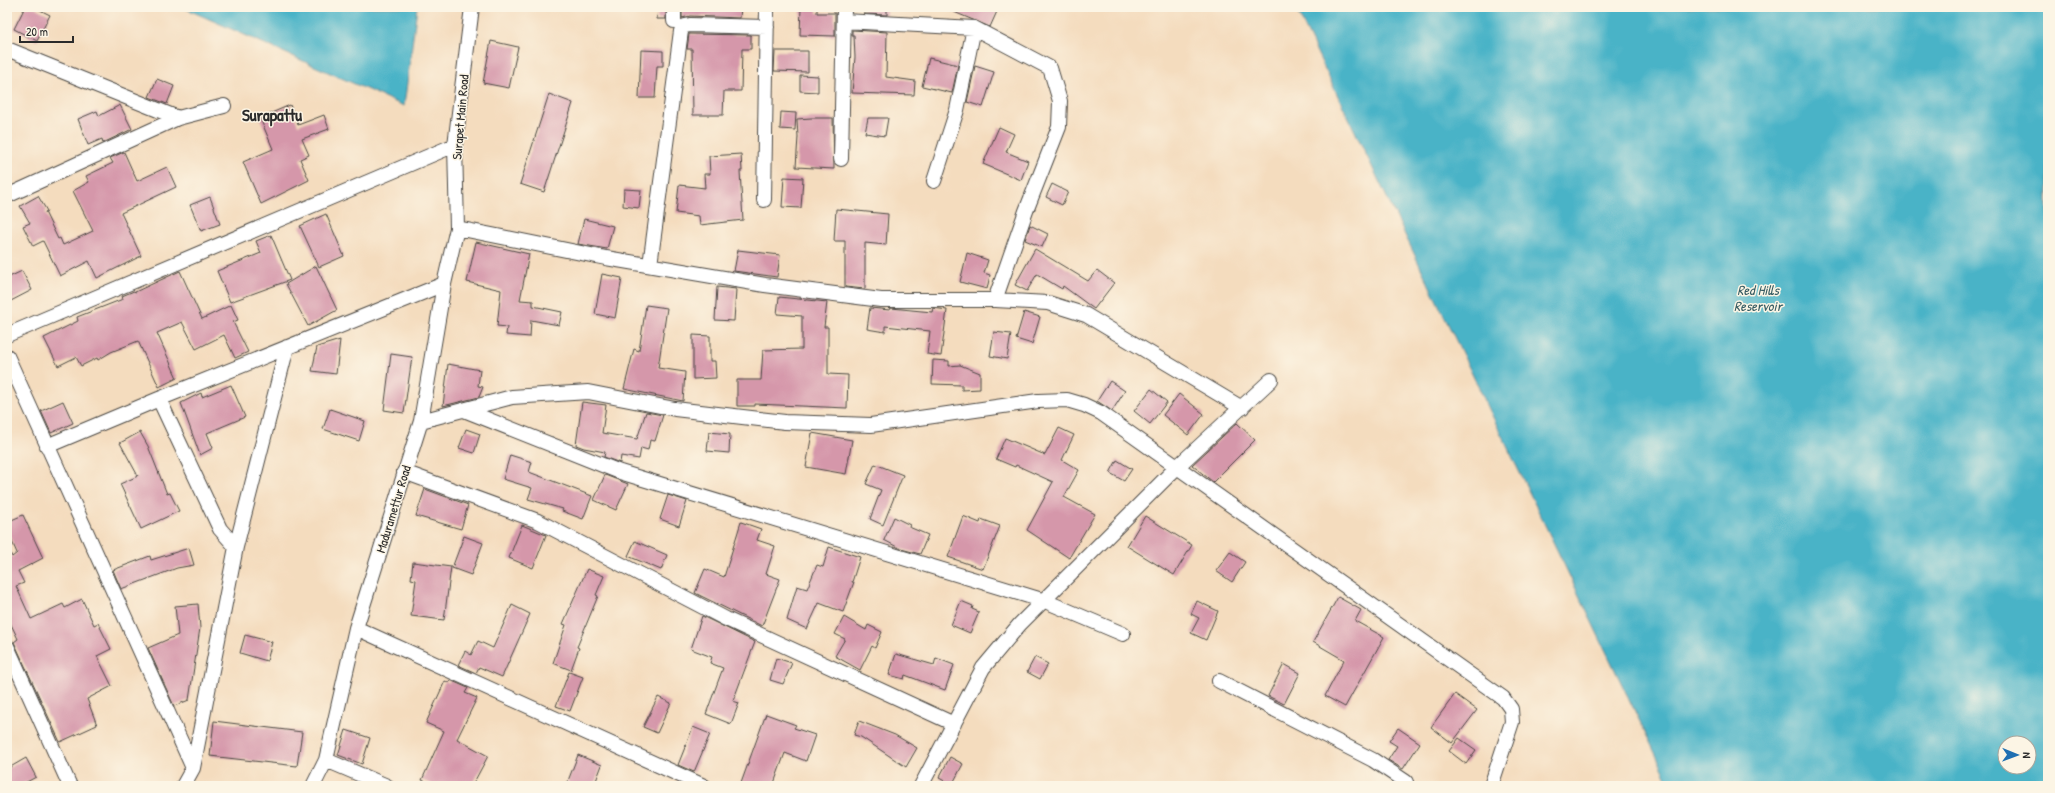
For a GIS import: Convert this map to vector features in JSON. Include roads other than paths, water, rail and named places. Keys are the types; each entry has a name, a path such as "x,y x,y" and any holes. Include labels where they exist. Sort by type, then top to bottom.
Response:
{"street":[{"name":"Surapet Main Road","path":"457,228 455,145 472,7"},
{"path":"764,200 767,7"},
{"path":"841,159 844,14 974,28 1050,68 1060,101 1059,127 1026,211 995,300"},
{"path":"650,265 680,31 685,26 690,25 767,27"},
{"path":"934,181 957,110 974,28"},
{"path":"7,49 178,118"},
{"path":"7,196 178,118 224,106"},
{"path":"7,335 455,145"},
{"path":"457,228 650,265 765,285 881,300 995,300 1048,303 1086,315 1242,408"},
{"name":"Maduramettur Road","path":"313,786 326,760 356,628 421,421 444,284 457,228"},
{"path":"47,446 158,399 444,284"},
{"path":"183,786 193,768 236,547 287,347"},
{"path":"7,356 193,768"},
{"path":"921,786 983,668 1020,624 1045,601 1177,467 1271,380"},
{"path":"421,421 512,398 588,392 675,409 786,422 871,425 1030,402 1067,400 1084,405 1101,414 1177,467 1503,698 1511,709 1512,722 1491,786"},
{"path":"158,399 220,529 236,547"},
{"path":"464,410 620,472 1045,601 1123,634"},
{"path":"404,472 538,521 726,619 954,724"},
{"path":"356,628 704,786"},
{"path":"7,646 70,786"},
{"path":"1219,681 1373,760 1407,785"},
{"path":"326,760 387,786"}],"water":[{"path":"182,7 417,7 404,106"},
{"name":"Red Hills Reservoir","path":"1295,7 2048,7 2048,786 1671,786"}],"district":[{"name":"Surapattu","path":"272,115"}]}
